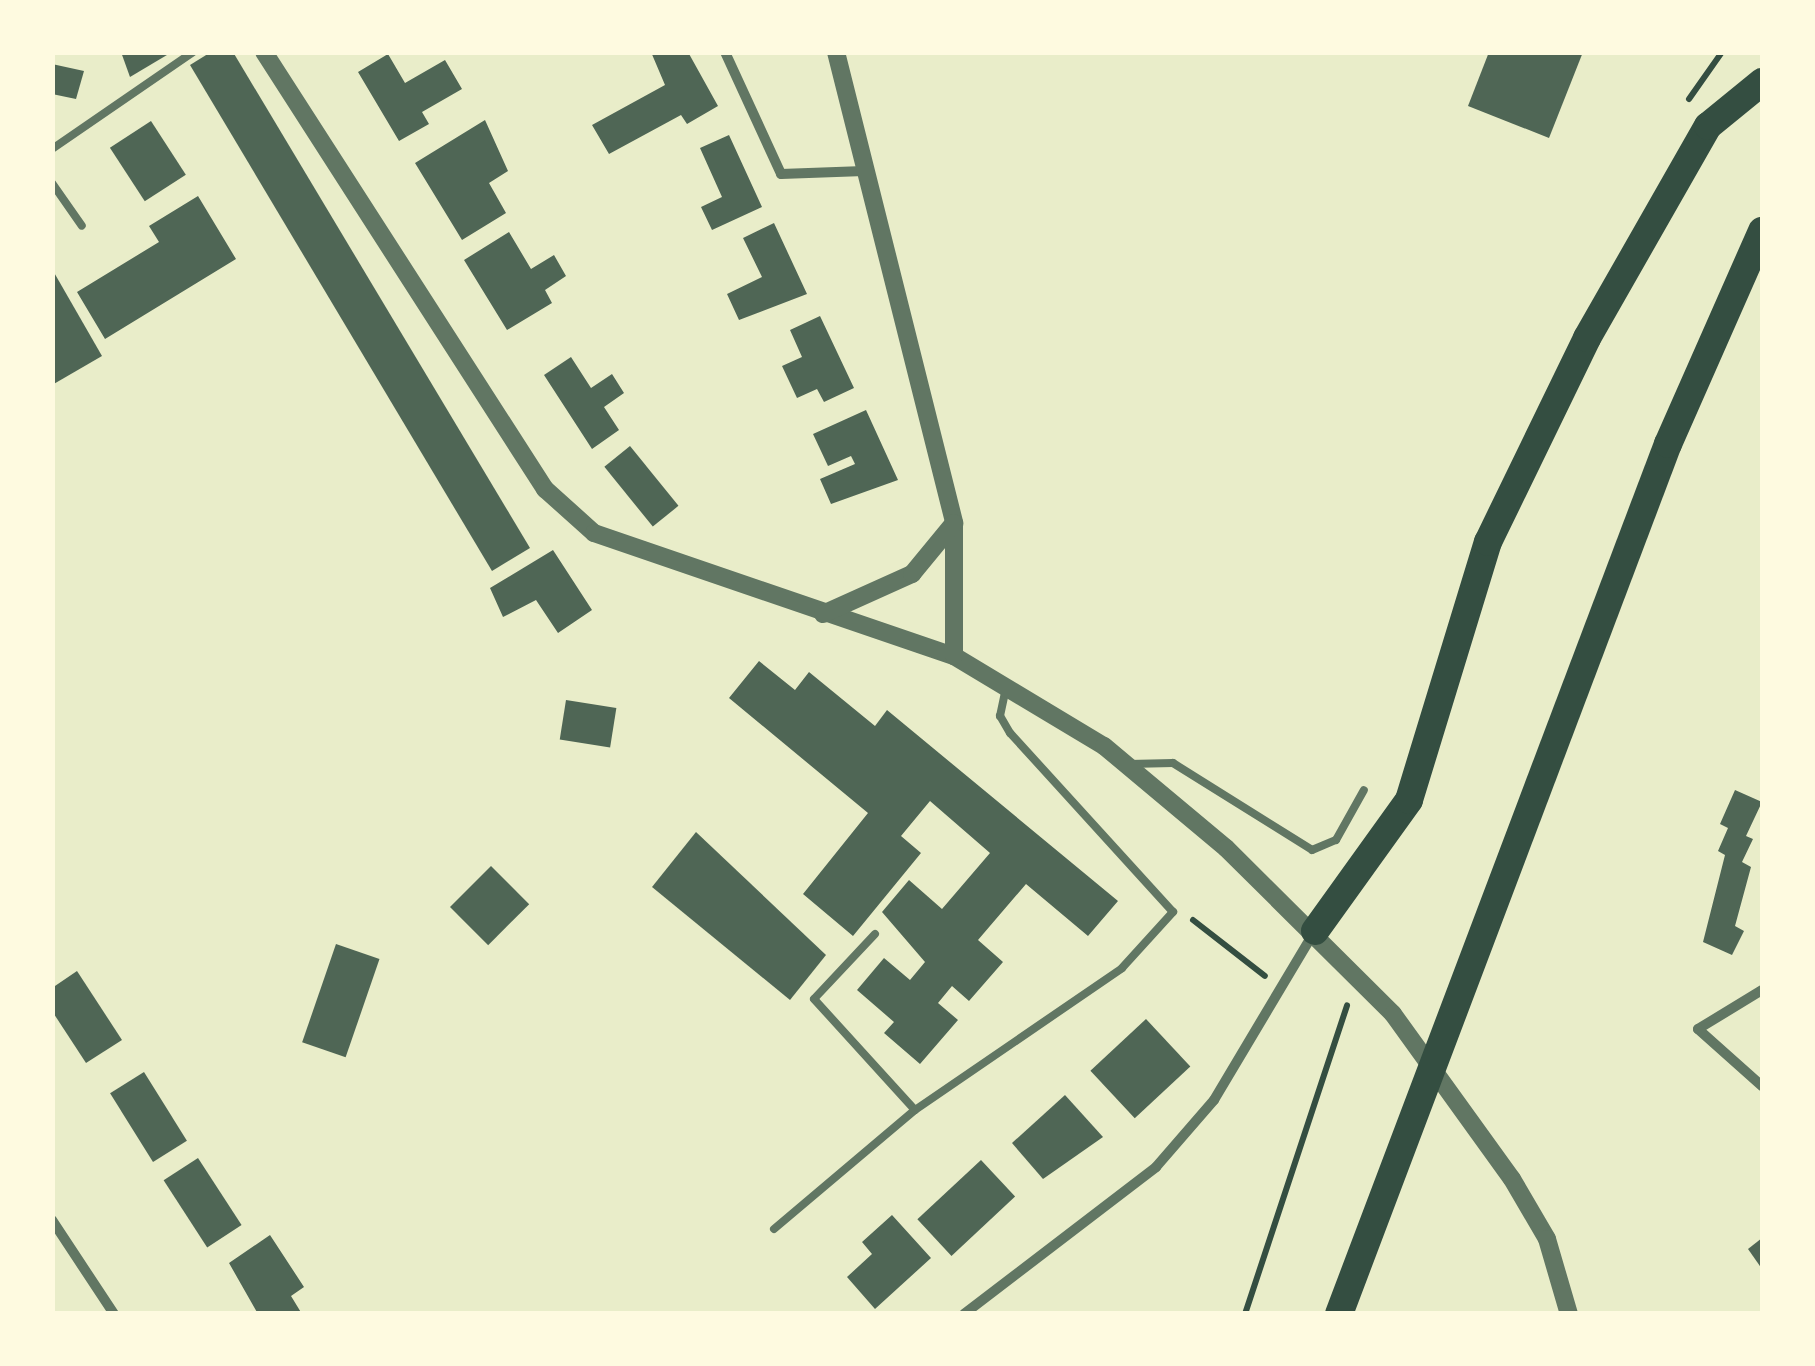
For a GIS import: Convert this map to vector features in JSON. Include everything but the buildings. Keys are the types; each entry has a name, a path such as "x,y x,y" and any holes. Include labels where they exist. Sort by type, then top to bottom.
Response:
{"highway":[{"path":"1315,931 1409,800 1488,542 1587,338 1708,126 1762,82"},
{"path":"1340,1314 1668,444 1762,232"}],"street":[{"path":"264,52 545,489 594,533 954,656 1125,764 1315,931 1362,982 1512,1180 1547,1239 1568,1314"},
{"path":"725,52 780,174 864,171"},
{"path":"836,52 954,523 954,656"},
{"path":"824,614 912,574 954,523"},
{"path":"964,1314 1156,1167 1214,1100 1315,931"},
{"path":"1762,990 1698,1029 1762,1086"},
{"path":"52,1220 114,1314"}],"lane":[{"path":"52,150 194,52"},
{"path":"52,182 82,226"},
{"path":"774,1230 915,1110 1122,968 1173,912 1010,734 1000,716 1006,688"},
{"path":"1125,764 1173,763 1312,850 1336,840 1364,790"},
{"path":"875,934 814,999 915,1110"}],"path":[{"path":"1173,912 1208,926 1279,990"},
{"path":"1244,1314 1362,982"}]}
